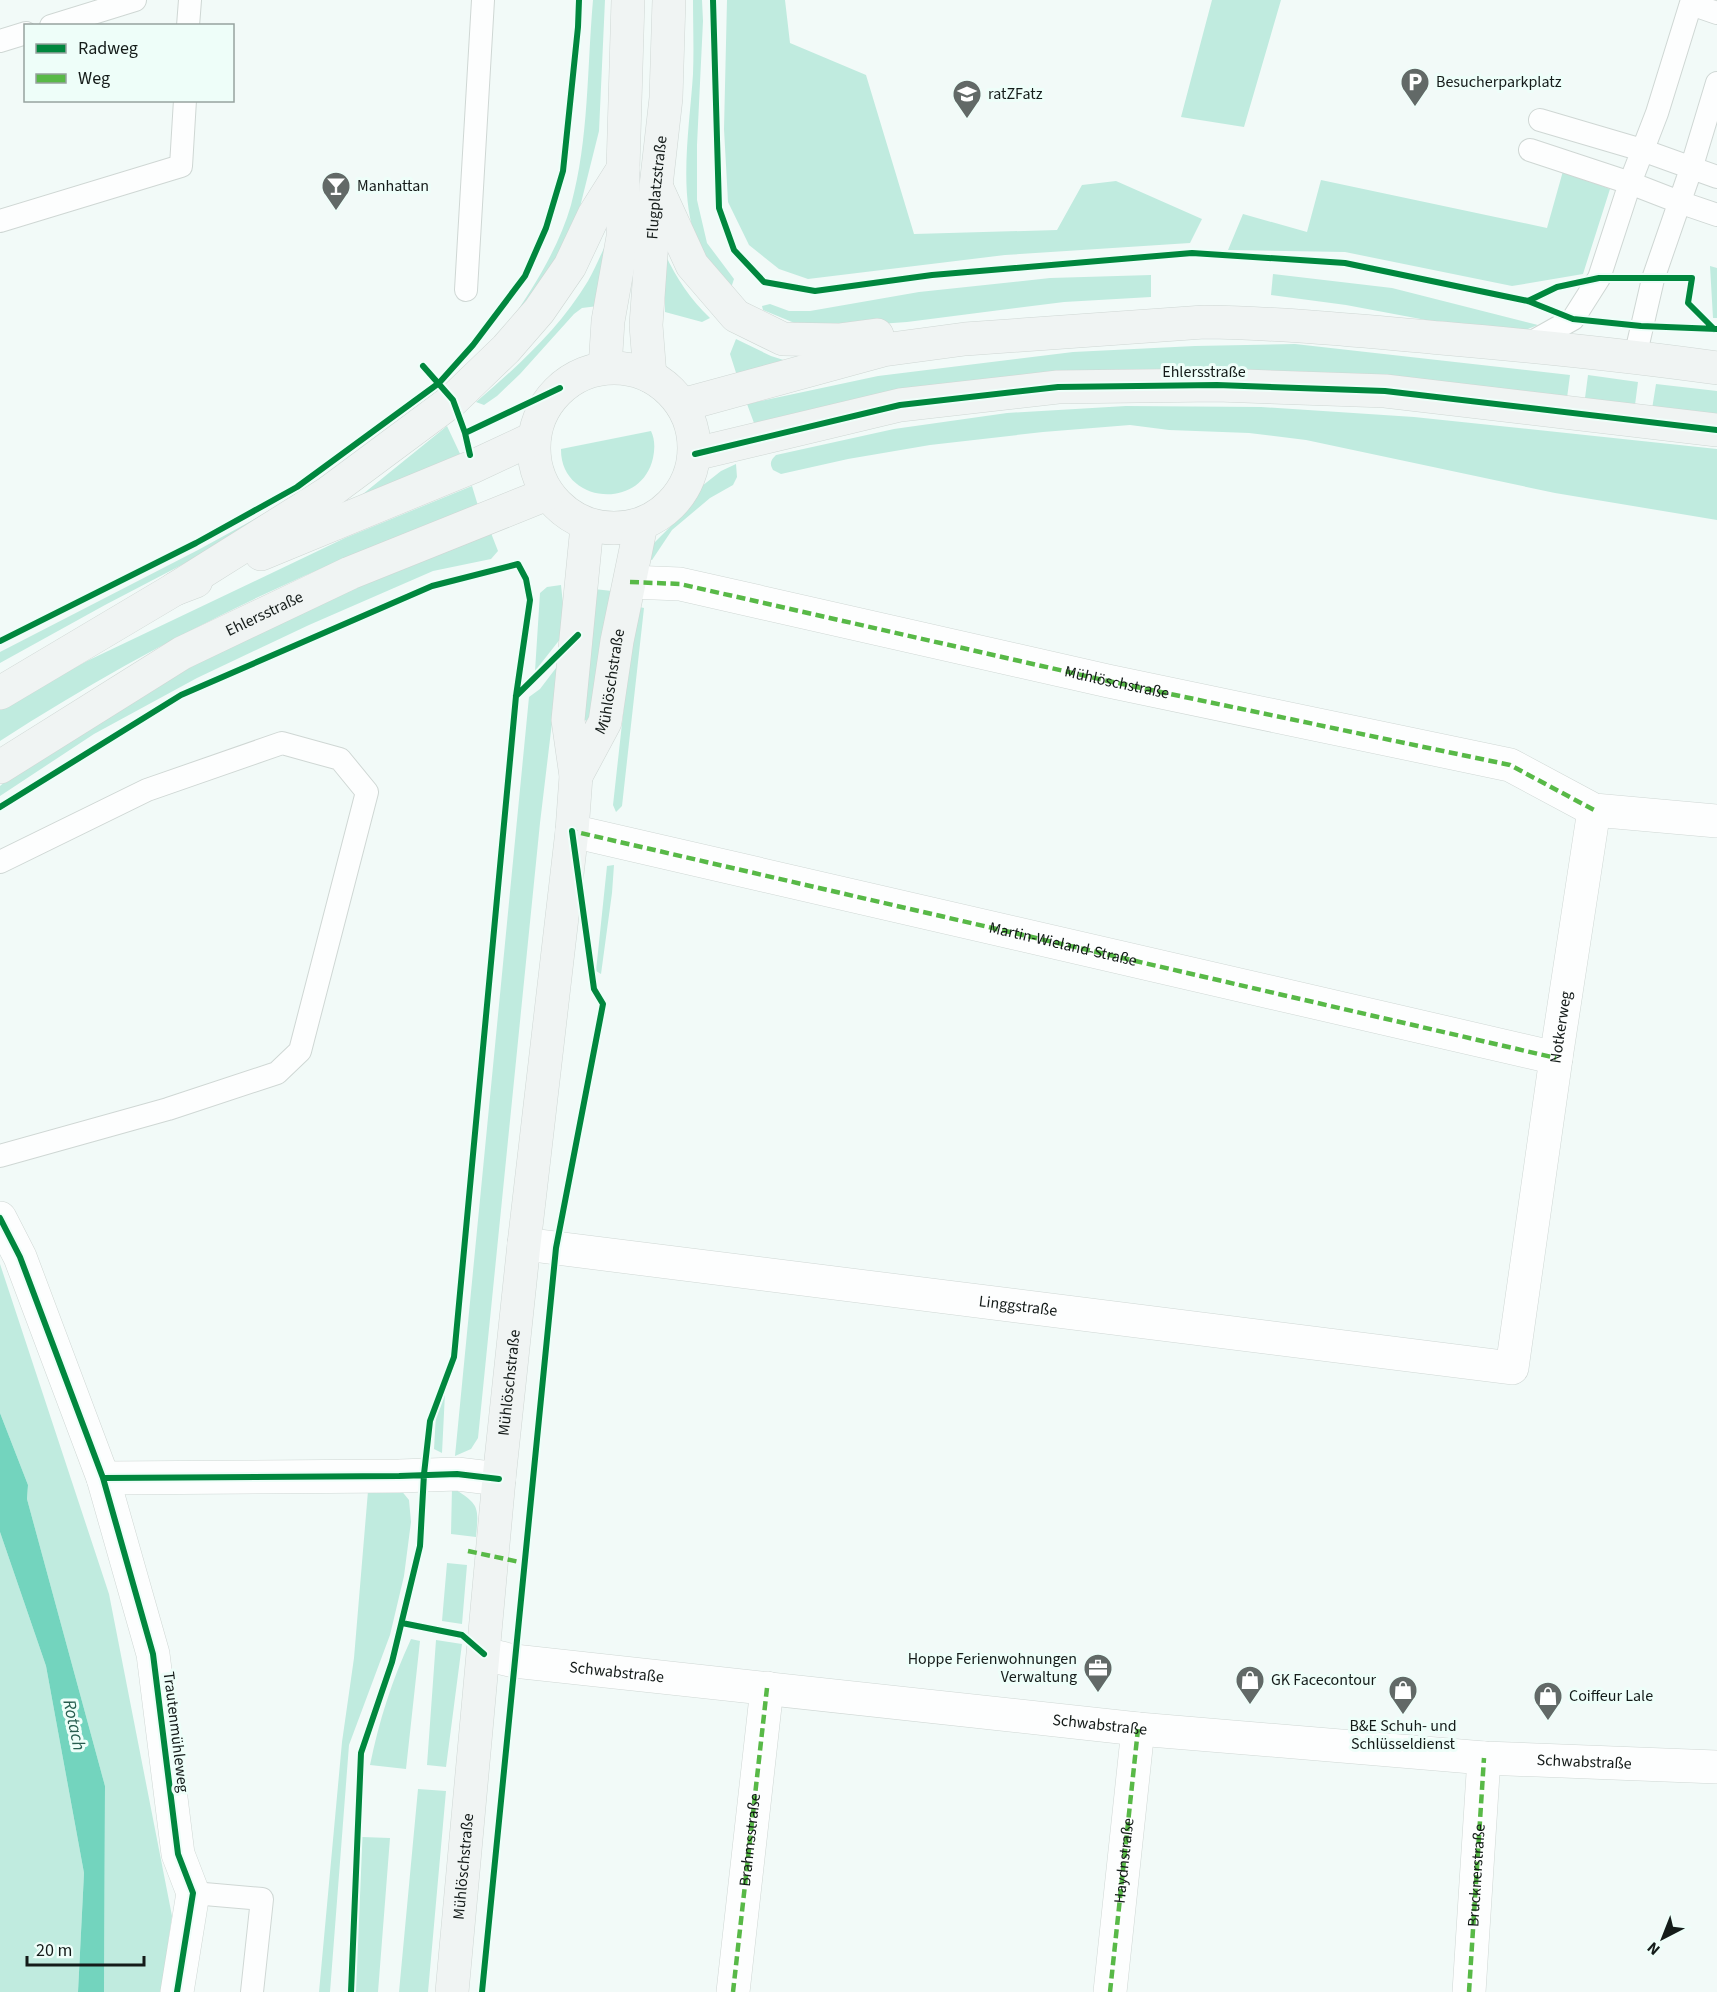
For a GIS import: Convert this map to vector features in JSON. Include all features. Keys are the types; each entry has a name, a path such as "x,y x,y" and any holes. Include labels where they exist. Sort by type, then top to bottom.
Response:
{"street":[{"name":"Flugplatzstraße","path":"605,368 608,321 623,237 628,0"},
{"name":"Flugplatzstraße","path":"650,376 646,325 656,186 666,98 669,0"},
{"path":"0,693 175,589 328,493 453,400 506,349 539,311 570,266 594,215 623,169"},
{"path":"656,186 692,265 736,316 783,339 838,340 1091,311 1204,322"},
{"path":"682,405 883,350 965,339 1204,322 1376,332 1635,357 1717,368"},
{"path":"605,368 628,368 650,376 664,382 675,392 689,418 695,441 691,475 670,507 641,525 611,529 586,526 570,517 547,494 533,453 539,417 560,388 585,373 605,368"},
{"name":"Ehlersstraße","path":"695,454 900,405 1058,387 1217,385 1385,391 1717,430"},
{"path":"175,589 472,467 534,438"},
{"name":"Ehlersstraße","path":"0,767 182,653 350,573 547,494"},
{"name":"Mühlöschstraße","path":"576,776 606,722 617,641 641,525"},
{"name":"Mühlöschstraße","path":"452,1992 499,1479 572,831 576,776 568,720 586,526"},
{"name":"Mühlöschstraße","path":"630,582 680,584 1108,681 1510,765 1594,810"},
{"path":"1594,810 1717,821"},
{"name":"Notkerweg","path":"1512,1368 1594,810"},
{"name":"Martin-Wieland-Straße","path":"572,831 1556,1058"},
{"name":"Trautenmühleweg","path":"0,1218 20,1257 103,1478 153,1654 178,1854 193,1893"},
{"name":"Linggstraße","path":"524,1244 1512,1368"},
{"path":"103,1478 457,1474 499,1479"},
{"name":"Schwabstraße","path":"484,1654 514,1661 1138,1729 1484,1758 1717,1767"},
{"name":"Brahmsstraße","path":"734,1992 767,1688"},
{"name":"Haydnstraße","path":"1110,1992 1138,1729"},
{"name":"Brucknerstraße","path":"1469,1992 1484,1758"},
{"path":"177,1992 193,1893"}],"lane":[{"path":"57,24 135,0"},
{"path":"188,24 190,0"},
{"path":"466,290 483,0"},
{"path":"1525,346 1573,319 1599,278 1630,183 1657,113 1692,2 1717,13"},
{"path":"0,41 24,34"},
{"path":"1635,357 1653,279 1717,83"},
{"path":"0,221 181,166 184,102"},
{"path":"1540,120 1642,150 1717,177"},
{"path":"1530,150 1717,215"},
{"path":"0,861 147,790 282,743 340,759 367,792 300,1051 277,1073 168,1109 0,1155"},
{"path":"193,1893 262,1899 252,1992"}],"shaded area":[{"path":"593,0 605,0 599,131 577,219 538,295 509,323 545,266 560,236 571,205 581,155 587,103"},
{"path":"693,0 702,0 703,21 697,145 697,200 707,243 734,279 731,288 698,243 688,204 686,160 693,74"},
{"path":"727,0 785,0 790,43 866,75 914,234 1057,230 1082,185 1116,181 1202,219 1190,243 1005,255 808,279 779,269 749,245 728,202 724,129"},
{"path":"1212,0 1281,0 1244,127 1181,117"},
{"path":"1563,171 1610,189 1583,274 1512,286 1345,252 1228,250 1243,214 1307,232 1321,180 1547,228"},
{"path":"606,244 598,306 582,308 574,314 497,396 484,405 476,402 522,361 551,331 588,281"},
{"path":"665,254 684,288 710,318 702,322 665,312"},
{"path":"1710,266 1717,268 1717,318 1713,318"},
{"path":"1273,274 1392,288 1538,325 1518,333 1490,332 1346,305 1271,295"},
{"path":"1151,275 1151,297 1064,302 907,322 809,329 763,310 762,306 770,304 789,311 810,311 919,292 1050,278"},
{"path":"736,339 771,356 793,363 738,379 730,354"},
{"path":"1295,344 1570,375 1567,398 876,397 754,423 747,404 878,376 1073,352"},
{"path":"1588,375 1638,382 1635,405 1585,398"},
{"path":"1656,384 1717,391 1717,415 1652,409"},
{"path":"421,403 430,403 367,453 296,501 239,535 0,663 0,652 198,550 291,499 353,456"},
{"path":"1126,406 1261,407 1414,417 1717,449 1717,520 1555,493 1306,440 1249,433 1169,430 1130,425 930,445 848,459 781,474 773,470 771,465 776,455 894,429 1007,413"},
{"path":"447,426 462,458 358,498"},
{"path":"651,431 654,444 653,458 646,475 633,487 618,493 602,494 587,490 573,481 564,467 561,449"},
{"path":"736,464 737,477 733,485 710,498 672,530 652,560 645,558 654,543 683,514 702,486 721,471"},
{"path":"472,486 479,509 326,567 265,594 149,652 0,741 0,709 87,661 345,538"},
{"path":"491,533 498,551 491,559 433,571 309,625 197,678 94,734 0,796 0,786 22,767 208,657 393,572"},
{"path":"561,585 563,604 561,638 535,671 540,593 547,587"},
{"path":"594,589 612,591 591,719 587,721 579,717"},
{"path":"635,606 644,608 622,806 616,812 613,805"},
{"path":"559,664 540,823 478,1438 471,1449 455,1456 529,697 540,689"},
{"path":"614,865 601,974 596,971 607,866"},
{"path":"0,1264 109,1594 172,1916 161,1992 104,1992 105,1786 27,1499 28,1485 0,1413"},
{"path":"445,1393 442,1453 434,1449 436,1414"},
{"path":"452,1487 468,1498 475,1507 477,1512 476,1537 451,1534"},
{"path":"400,1489 409,1500 411,1522 404,1576 390,1635 349,1745 330,1992 319,1992 342,1742 354,1658 368,1491"},
{"path":"0,1532 46,1666 84,1873 78,1992 0,1992"},
{"path":"447,1563 467,1565 462,1624 442,1621"},
{"path":"411,1639 420,1641 406,1769 370,1765 387,1701"},
{"path":"436,1640 462,1644 446,1767 427,1765"},
{"path":"418,1789 446,1791 428,1992 399,1992"},
{"path":"362,1837 390,1838 378,1992 353,1992"}],"water":[{"name":"Rotach","path":"0,1413 28,1485 27,1499 105,1786 104,1992 78,1992 84,1873 46,1666 0,1532"}],"marked path":[{"path":"630,582 680,584 1108,681 1510,765 1594,810"},
{"path":"573,835 572,831 1556,1058"},
{"path":"468,1551 524,1563"},
{"path":"733,1992 767,1688"},
{"path":"1110,1992 1138,1729"},
{"path":"1469,1992 1484,1758"}],"cycle path":[{"path":"0,641 196,543 297,487 439,383 473,345 525,276 546,228 563,171 579,0"},
{"path":"713,0 719,208 734,250 764,282 815,291 932,275 1192,253 1345,263 1528,301 1573,319 1641,326 1717,329"},
{"path":"1528,301 1557,287 1599,278 1692,278 1688,303 1714,329"},
{"path":"423,366 453,400 470,455"},
{"path":"695,454 900,405 1058,387 1217,385 1385,391 1717,430"},
{"path":"465,433 560,388"},
{"path":"0,807 181,695 432,586 518,564 526,579 530,600 516,696 454,1357 430,1421 420,1546 392,1662 361,1753 351,1992"},
{"path":"516,696 578,635"},
{"path":"482,1992 556,1248 603,1004 594,989 572,831"},
{"path":"0,1218 20,1257 103,1478 153,1654 178,1854 193,1893 177,1992"},
{"path":"103,1478 457,1474 499,1479"},
{"path":"402,1623 462,1635 484,1654"}],"place":[{"name":"Besucherparkplatz","path":"1415,108"},
{"name":"ratZFatz","path":"967,120"},
{"name":"Manhattan","path":"336,212"},
{"name":"Hoppe Ferienwohnungen Verwaltung","path":"1098,1694"},
{"name":"GK Facecontour","path":"1250,1706"},
{"name":"B&E Schuh- und Schlüsseldienst","path":"1403,1716"},
{"name":"Coiffeur Lale","path":"1548,1722"}]}
